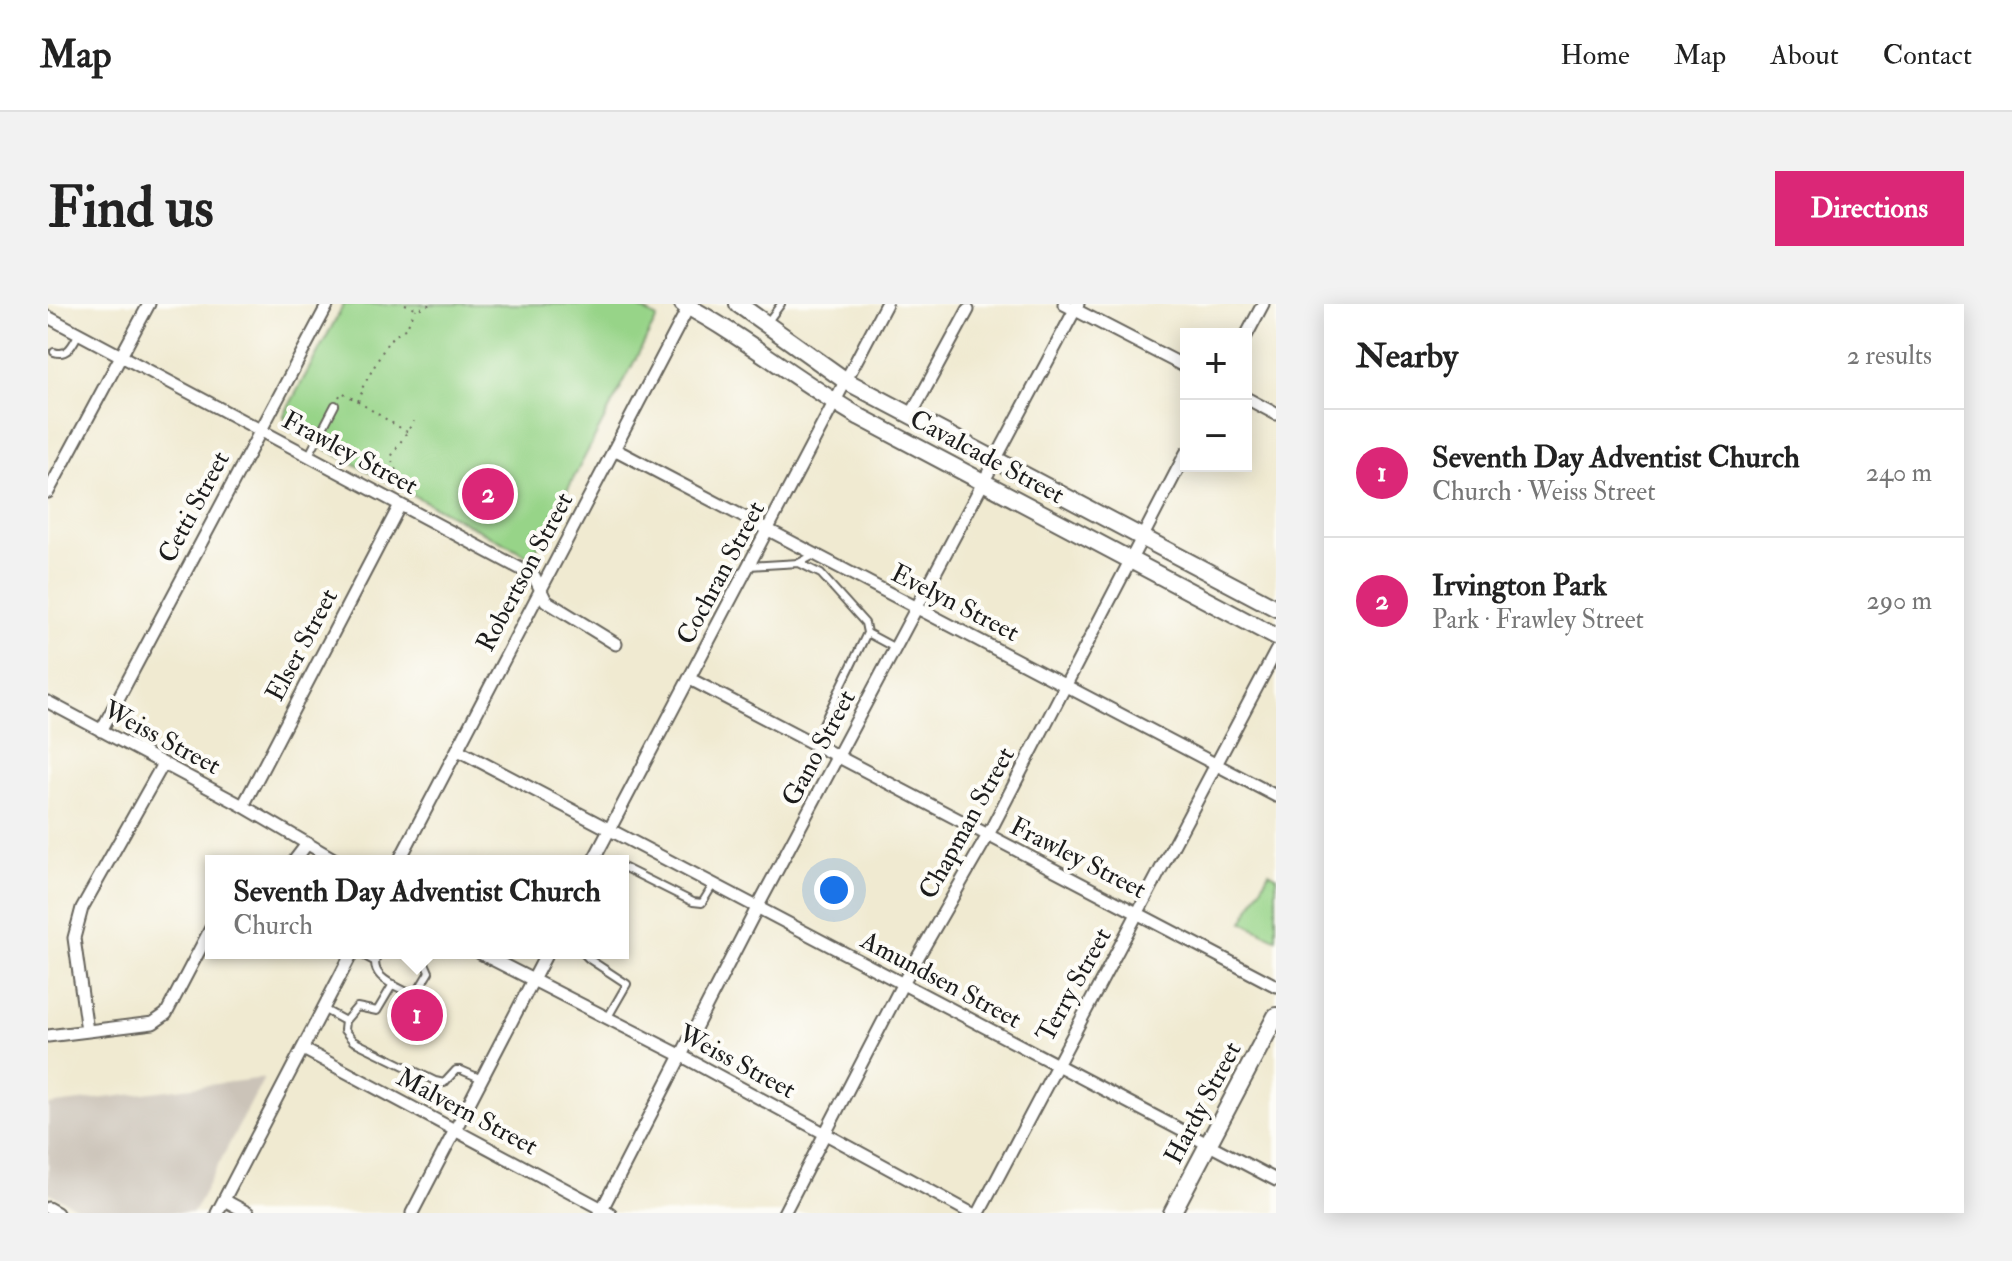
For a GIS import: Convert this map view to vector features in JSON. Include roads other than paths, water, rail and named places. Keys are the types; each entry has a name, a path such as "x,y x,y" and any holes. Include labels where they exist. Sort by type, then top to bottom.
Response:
{"main road":[{"name":"Cavalcade Street","path":"738,304 846,381 1276,608"},
{"name":"Cavalcade Street","path":"687,305 835,403 1276,637"},
{"name":"Hardy Street","path":"1172,1213 1276,1016"}],"street":[{"path":"48,492 149,304"},
{"name":"Cetti Street","path":"101,731 328,304"},
{"name":"Cochran Street","path":"596,855 886,304"},
{"path":"1250,328 1263,304"},
{"name":"Robertson Street","path":"402,855 687,305"},
{"path":"1072,306 1180,364"},
{"name":"Gano Street","path":"604,1212 758,906 996,460 1072,306"},
{"path":"911,415 968,310"},
{"name":"Frawley Street","path":"48,317 534,576 546,601 616,644"},
{"path":"1250,400 1276,414"},
{"name":"Evelyn Street","path":"614,449 1276,796"},
{"name":"Chapman Street","path":"784,1213 903,983 987,837 1180,465"},
{"name":"Elser Street","path":"243,806 400,505"},
{"name":"Terry Street","path":"979,1213 1276,651"},
{"name":"Frawley Street","path":"690,679 1276,986"},
{"name":"Weiss Street","path":"48,702 243,806 326,855"},
{"name":"Amundsen Street","path":"458,750 1276,1180"},
{"path":"87,1031 74,938 82,908 163,764"},
{"path":"299,855 307,844"},
{"path":"48,1036 153,1023 166,1014 205,939"},
{"path":"217,1213 349,959"},
{"name":"Weiss Street","path":"492,959 682,1056 971,1213"},
{"path":"412,1213 544,959"},
{"name":"Malvern Street","path":"303,1049 604,1212"},
{"path":"224,1200 248,1213"},
{"path":"48,1208 57,1213"}],"lane":[{"path":"766,324 781,304"},
{"path":"54,352 67,352 79,333"},
{"path":"308,456 335,405"},
{"path":"749,566 799,563 814,555"},
{"path":"799,563 821,574 865,623 867,633 813,744"},
{"path":"867,633 896,649"},
{"path":"629,870 693,902 702,903 714,883"},
{"path":"370,959 374,961 375,971 411,994 417,992 429,972 425,963 417,959"},
{"path":"589,959 627,984 607,1018"},
{"path":"393,984 380,1009 374,1012 357,1007 345,1021 344,1030 353,1041 435,1081 444,1083 456,1070 482,1079"},
{"path":"323,1009 345,1021"}],"place":[{"name":"Irvington Park","path":"488,494"},
{"name":"Seventh Day Adventist Church","path":"417,1015"}]}
